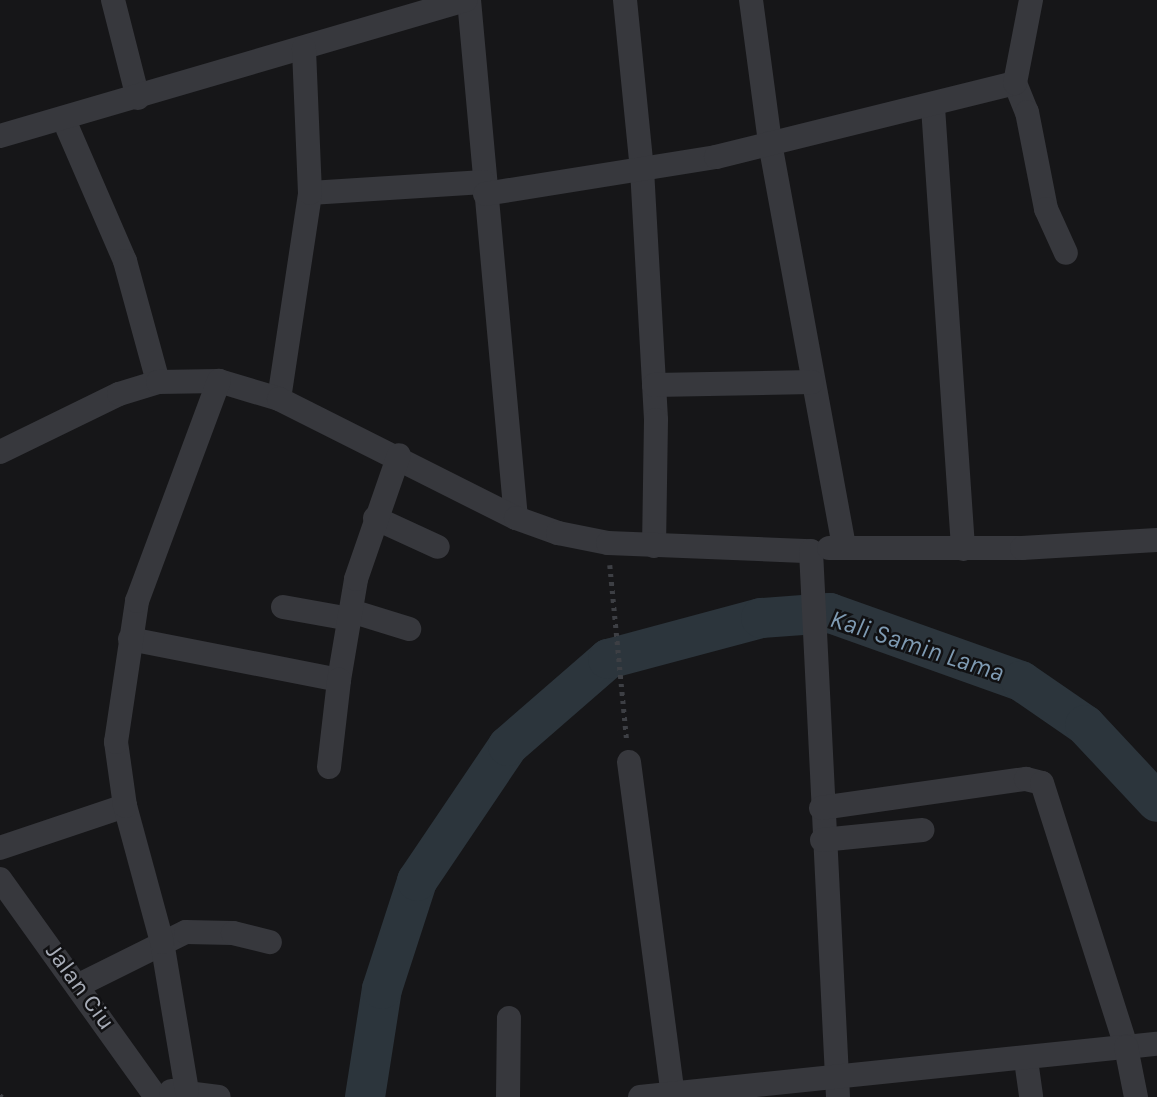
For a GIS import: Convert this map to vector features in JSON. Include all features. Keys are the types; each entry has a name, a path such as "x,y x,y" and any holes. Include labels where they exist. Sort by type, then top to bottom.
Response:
{"street":[{"path":"113,0 138,98"},
{"path":"0,136 64,120 467,0 516,519"},
{"path":"625,0 642,169 654,385 654,547"},
{"path":"751,0 770,142 844,546"},
{"path":"1031,0 1014,83 1027,112 1046,209 1066,253"},
{"path":"279,399 310,193 304,48"},
{"path":"310,193 484,188 642,169 933,107 1014,83"},
{"path":"933,107 963,549"},
{"path":"64,120 125,261 158,382"},
{"path":"0,452 69,414 158,382 219,381 279,399 400,455 516,519 608,543 654,547 811,551 844,546 963,549 1157,540"},
{"path":"187,1091 162,942 125,806 116,742 137,601 219,381"},
{"path":"654,385 812,382"},
{"path":"329,767 350,615 375,518 400,455"},
{"path":"375,518 438,547"},
{"path":"811,551 822,840 838,1087"},
{"path":"283,607 350,615 409,629"},
{"path":"130,639 339,680"},
{"path":"629,762 673,1096"},
{"path":"821,808 1027,779 1042,783 1126,1047 1136,1097"},
{"path":"0,848 125,806"},
{"path":"822,840 923,830"},
{"name":"Jalan Ciu","path":"0,879 155,1093"},
{"path":"79,985 162,942 208,931 270,942"},
{"path":"508,1097 509,1018"},
{"path":"640,1097 838,1087 1157,1044"},
{"path":"1026,1060 1031,1097"},
{"path":"155,1093 187,1091 219,1097"}],"path":[{"path":"608,543 629,762"}],"waterway":[{"name":"Kali Samin Lama","path":"365,1097 382,989 417,881 508,746 608,659 761,618 830,613 1021,681 1085,725 1157,802"}]}
